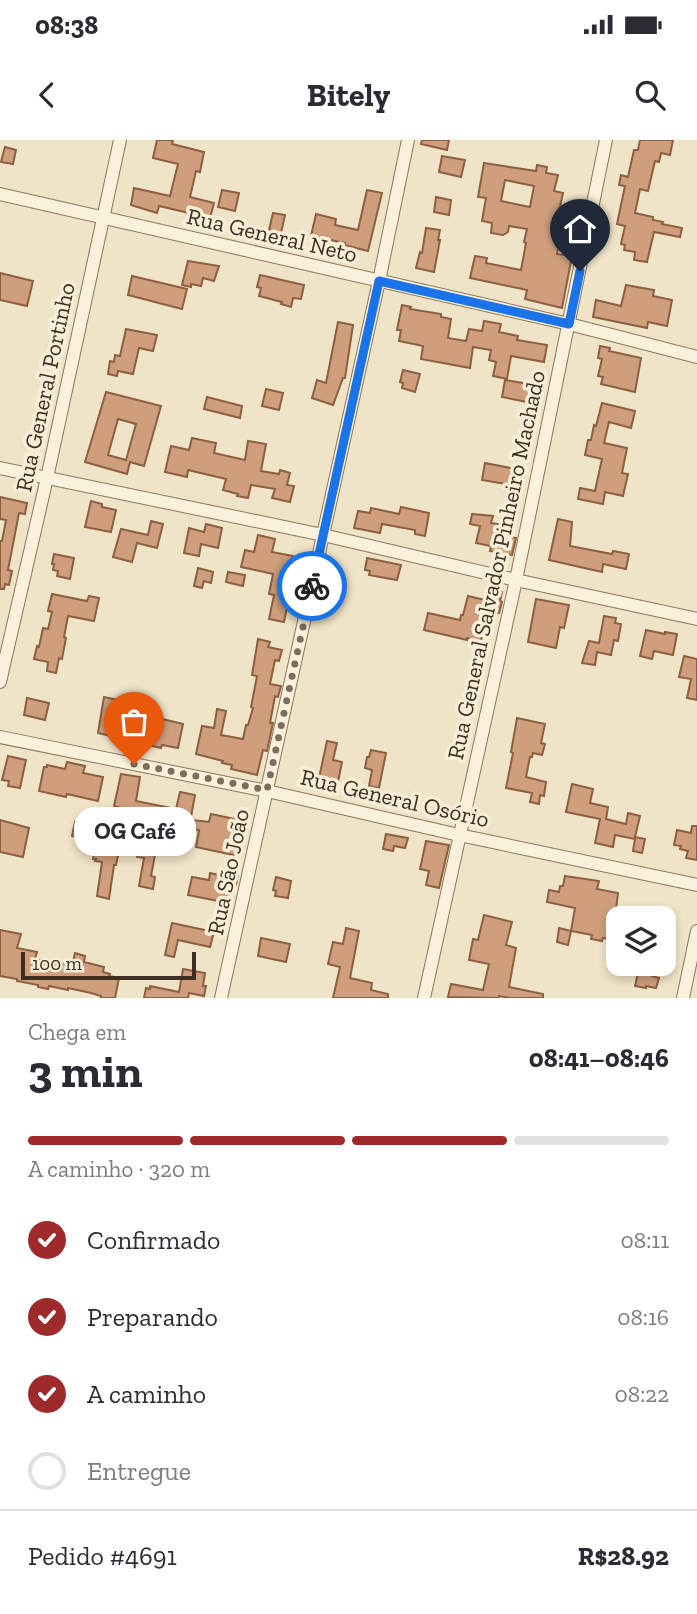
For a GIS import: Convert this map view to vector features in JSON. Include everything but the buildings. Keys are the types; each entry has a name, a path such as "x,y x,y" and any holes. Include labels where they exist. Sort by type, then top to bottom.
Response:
{"street":[{"name":"Rua General Portinho","path":"0,682 120,140"},
{"name":"Rua São João","path":"221,998 408,140"},
{"name":"Rua General Salvador Pinheiro Machado","path":"424,998 516,580 607,140"},
{"name":"Rua General Neto","path":"0,194 569,324 697,357"},
{"path":"0,468 323,535 697,619"},
{"name":"Rua General Osório","path":"0,737 267,790 697,886"},
{"path":"683,998 697,931"}],"way so far":[{"path":"134,764 267,790 312,586"}],"place":[{"name":"OG Café","path":"134,764"}],"route":[{"path":"312,586 379,281 569,324 580,271"}]}
